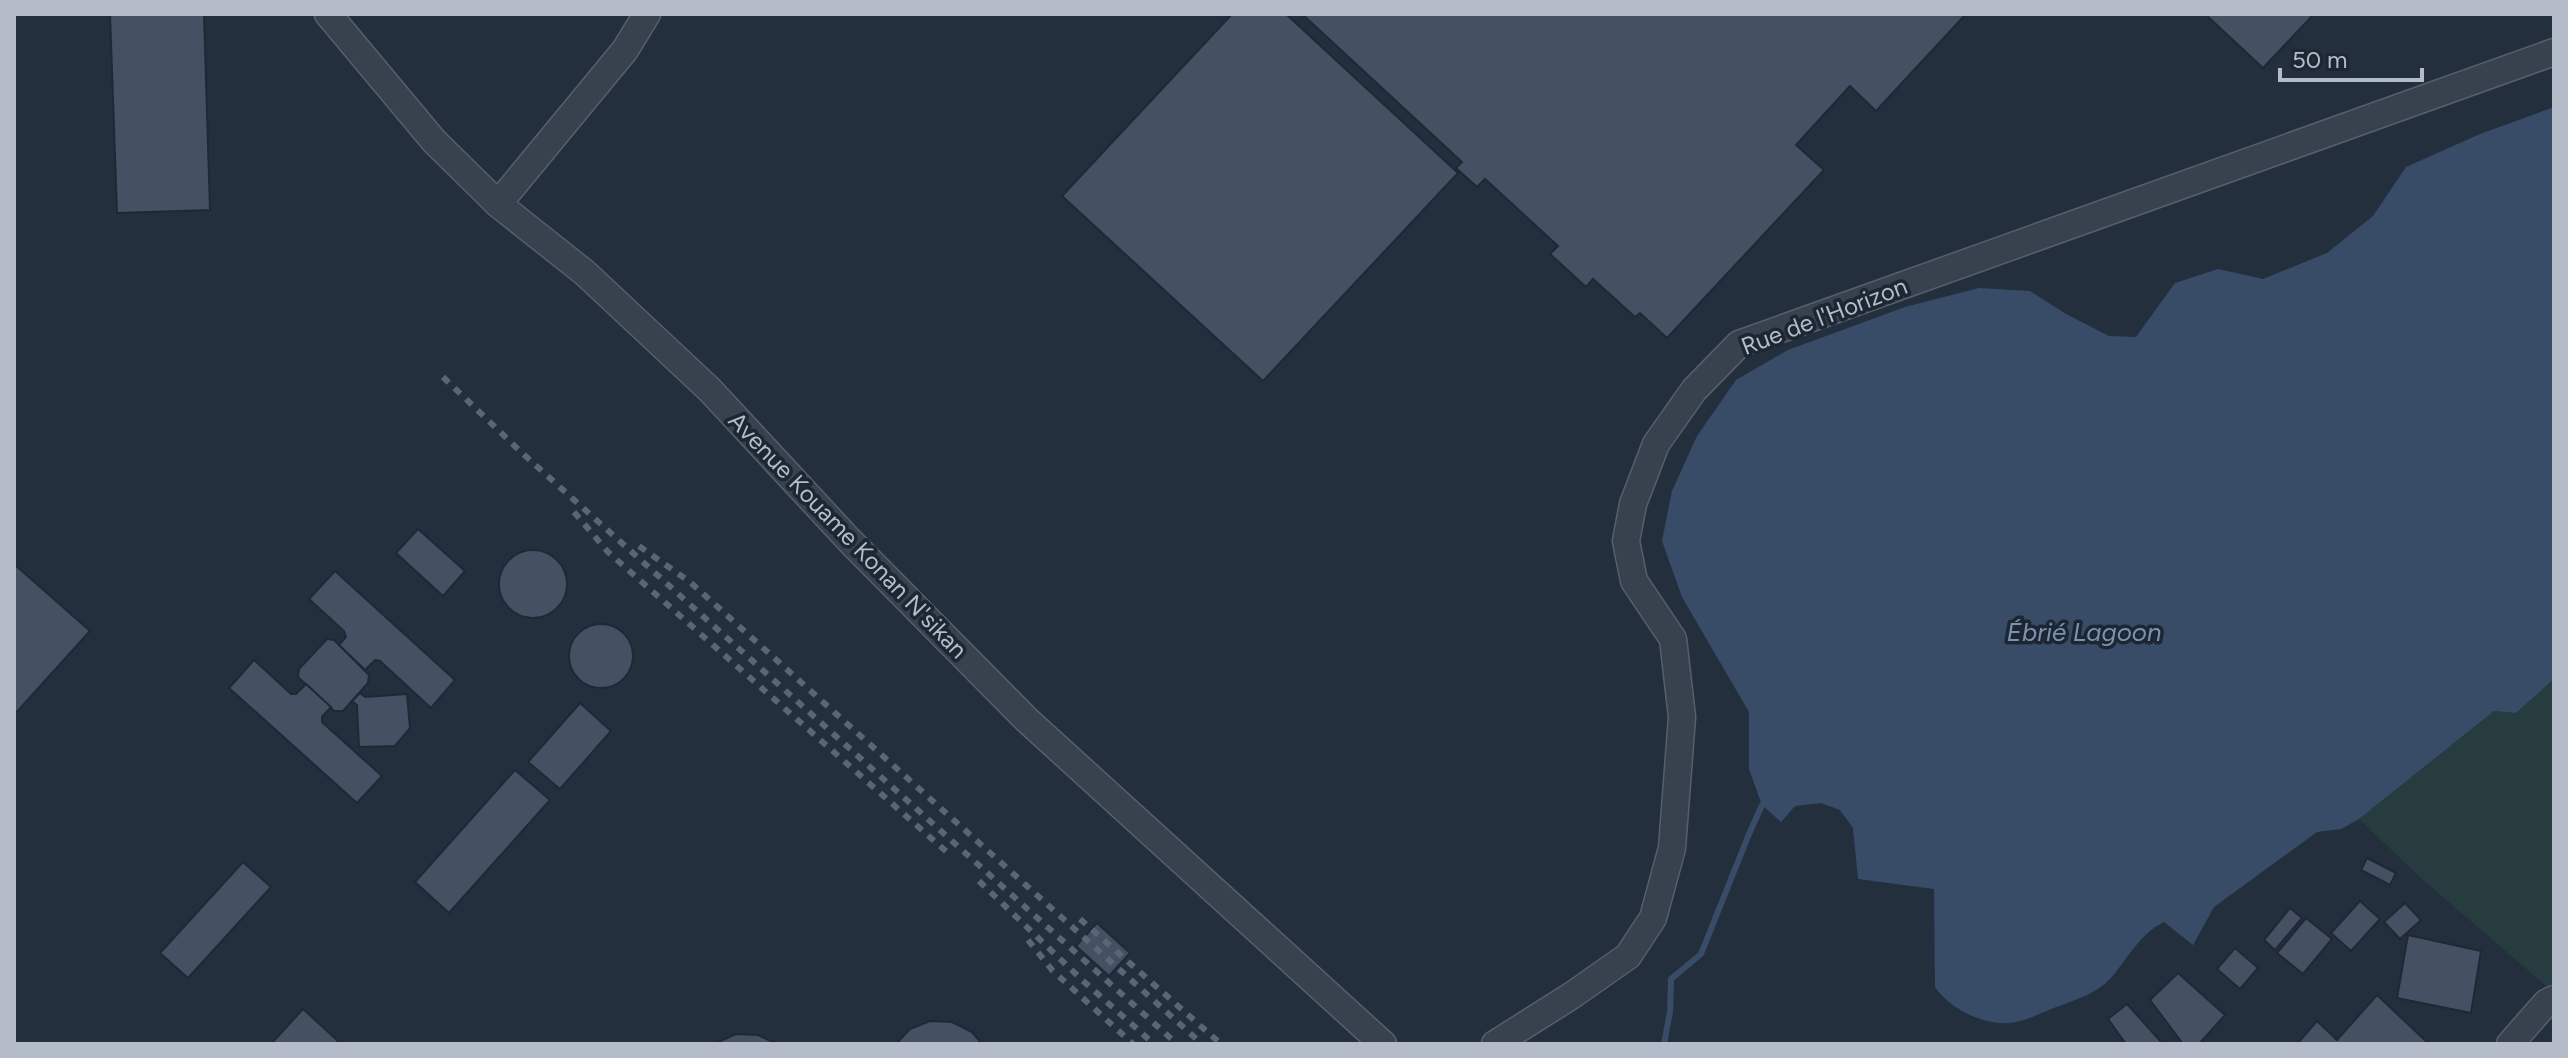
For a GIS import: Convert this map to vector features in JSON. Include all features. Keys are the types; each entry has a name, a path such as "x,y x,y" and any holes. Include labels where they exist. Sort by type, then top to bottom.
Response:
{"street":[{"name":"Avenue Kouame Konan N'sikan","path":"328,14 434,141 498,204 585,273 710,390 849,540 1027,720 1383,1044"},
{"path":"498,204 625,50 647,14"},
{"name":"Rue de l'Horizon","path":"1495,1044 1628,956 1653,918 1672,848 1682,717 1673,639 1634,581 1626,541 1633,504 1656,444 1694,390 1739,344 2554,52"},
{"path":"2510,1044 2546,1003 2554,999"}],"green space":[{"path":"2554,679 2552,991 2423,880 2359,819 2494,711 2516,713"}],"water":[{"name":"Ébrié Lagoon","path":"2554,107 2554,679 2516,713 2494,711 2359,819 2341,829 2317,832 2214,907 2193,945 2164,922 2141,940 2105,984 2081,998 2009,1023 1978,1018 1958,1009 1935,987 1934,889 1858,879 1853,828 1840,810 1821,803 1795,806 1781,822 1762,805 1749,769 1749,712 1682,597 1662,541 1672,491 1697,436 1736,380 1788,350 1905,307 1979,288 2030,291 2109,336 2136,337 2175,283 2218,269 2263,279 2327,253 2373,216 2406,167 2480,134"}],"building":[{"path":"110,14 204,14 210,210 117,213"},
{"path":"1232,14 1286,14 1458,173 1263,381 1062,196"},
{"path":"1302,14 1966,14 1876,111 1850,86 1796,145 1824,170 1667,338 1640,313 1635,317 1593,279 1586,287 1550,254 1558,246 1485,179 1477,187 1456,168 1462,162"},
{"path":"2205,14 2314,14 2263,68"},
{"path":"418,529 465,571 443,596 396,553"},
{"path":"533,550 557,560 567,584 557,608 533,618 509,608 499,584 509,560"},
{"path":"14,564 90,631 14,715"},
{"path":"335,571 455,680 431,708 380,661 375,660 365,670 339,645 346,637 344,631 309,599"},
{"path":"595,624 607,624 624,633 631,644 631,668 624,679 607,688 595,688 583,683 574,674 569,662 569,650 574,638 583,629"},
{"path":"327,639 334,640 369,675 368,683 343,711 334,711 298,677 299,669"},
{"path":"254,660 291,694 296,694 306,684 331,707 322,717 322,722 382,776 357,803 229,688"},
{"path":"360,693 365,697 407,694 410,728 395,746 359,747 357,705 352,701"},
{"path":"580,703 611,731 560,789 528,762"},
{"path":"515,770 550,800 449,913 415,882"},
{"path":"2367,858 2396,873 2390,885 2361,870"},
{"path":"243,862 271,887 188,978 160,953"},
{"path":"2360,901 2380,919 2351,951 2331,933"},
{"path":"2405,903 2421,920 2400,939 2384,922"},
{"path":"2290,908 2302,918 2275,950 2264,940"},
{"path":"2306,918 2332,939 2303,974 2277,953"},
{"path":"1097,923 1130,953 1109,976 1076,946"},
{"path":"2408,935 2481,951 2471,1013 2397,998"},
{"path":"2235,948 2258,968 2240,989 2217,969"},
{"path":"2178,973 2225,1015 2199,1044 2183,1044 2150,1000"},
{"path":"2377,995 2429,1044 2297,1044 2317,1021 2337,1040"},
{"path":"2127,1004 2163,1044 2126,1044 2108,1019"},
{"path":"303,1009 338,1041 335,1044 271,1044"},
{"path":"930,1021 952,1022 972,1032 982,1044 896,1044 910,1029"},
{"path":"736,1034 758,1035 777,1044 714,1044"}],"waterway":[{"path":"1664,1044 1670,1012 1671,979 1701,954 1749,834 1767,800"}],"railway":[{"path":"443,377 521,452 1177,1044"},
{"path":"574,512 608,552 949,854"},
{"path":"639,546 690,582 1202,1044"},
{"path":"979,881 1154,1044"},
{"path":"1080,919 1221,1044"},
{"path":"1028,940 1052,970 1133,1044"}]}
